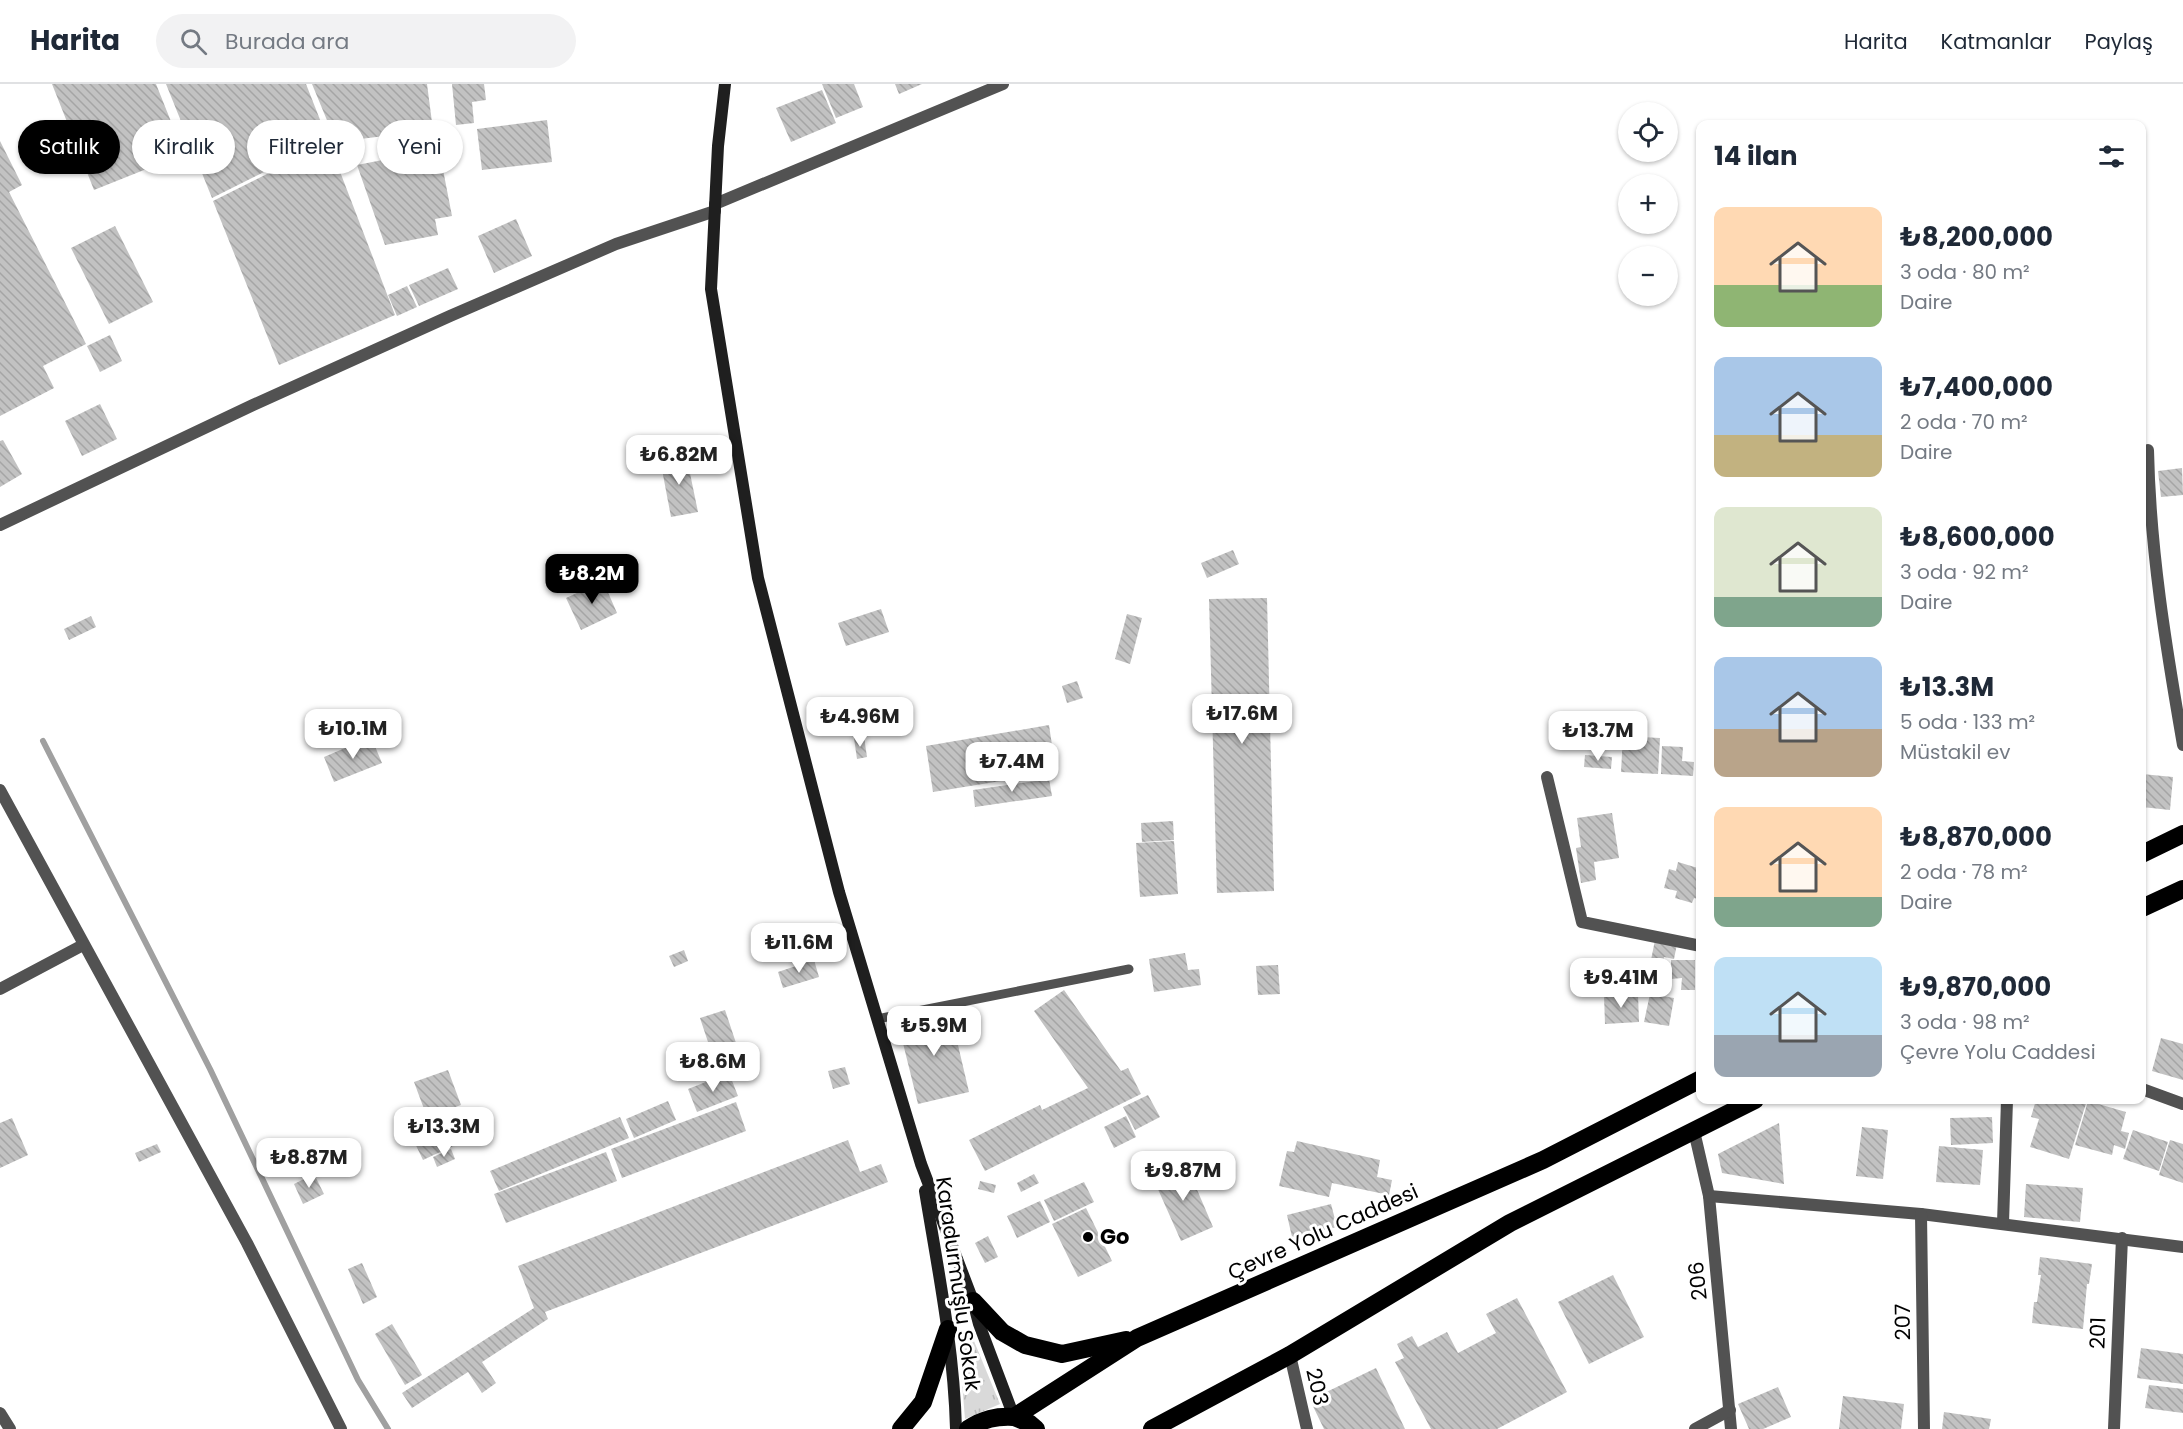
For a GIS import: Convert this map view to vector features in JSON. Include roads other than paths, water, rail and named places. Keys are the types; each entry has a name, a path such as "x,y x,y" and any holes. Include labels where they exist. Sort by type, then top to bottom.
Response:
{"highway":[{"path":"2146,852 2183,834"},
{"path":"2146,906 2183,889"},
{"name":"Çevre Yolu Caddesi","path":"968,1429 982,1420 1014,1417 1137,1338 1543,1160 1696,1082"},
{"path":"1152,1429 1290,1355 1510,1223 1747,1104"},
{"path":"973,1300 1002,1332 1024,1345 1062,1354 1137,1338"},
{"path":"901,1429 923,1402 948,1329"},
{"path":"1160,1429 1174,1416"},
{"path":"1014,1417 1036,1429"}],"main road":[{"path":"725,84 711,289 758,578 839,892 921,1164"},
{"name":"Karadurmuşlu Sokak","path":"921,1164 973,1300 979,1324 1014,1417"},
{"name":"Karadurmuşlu Sokak","path":"921,1164 948,1329 955,1387 956,1429"}],"street":[{"path":"0,525 253,405 471,307 616,244 715,208 1003,84"},
{"path":"2148,450 2149,507 2163,629 2183,745"},
{"path":"1547,777 1582,922 1696,945"},
{"path":"0,790 247,1243 341,1429"},
{"path":"0,989 83,945"},
{"path":"2146,1090 2183,1104"},
{"path":"2003,1223 2007,1104"},
{"name":"206","path":"1694,1131 1709,1196 1731,1429"},
{"path":"1709,1196 1921,1214 2183,1246"},
{"name":"207","path":"1921,1214 1924,1429"},
{"name":"201","path":"2114,1429 2122,1238"},
{"name":"203","path":"1290,1355 1307,1429"},
{"path":"1695,1429 1730,1410"},
{"path":"0,1413 10,1429"}],"lane":[{"path":"877,1019 1130,969"}],"waterway":[{"path":"43,741 210,1069 358,1380 388,1429"}],"place":[{"name":"Go","path":"1088,1237"}]}
